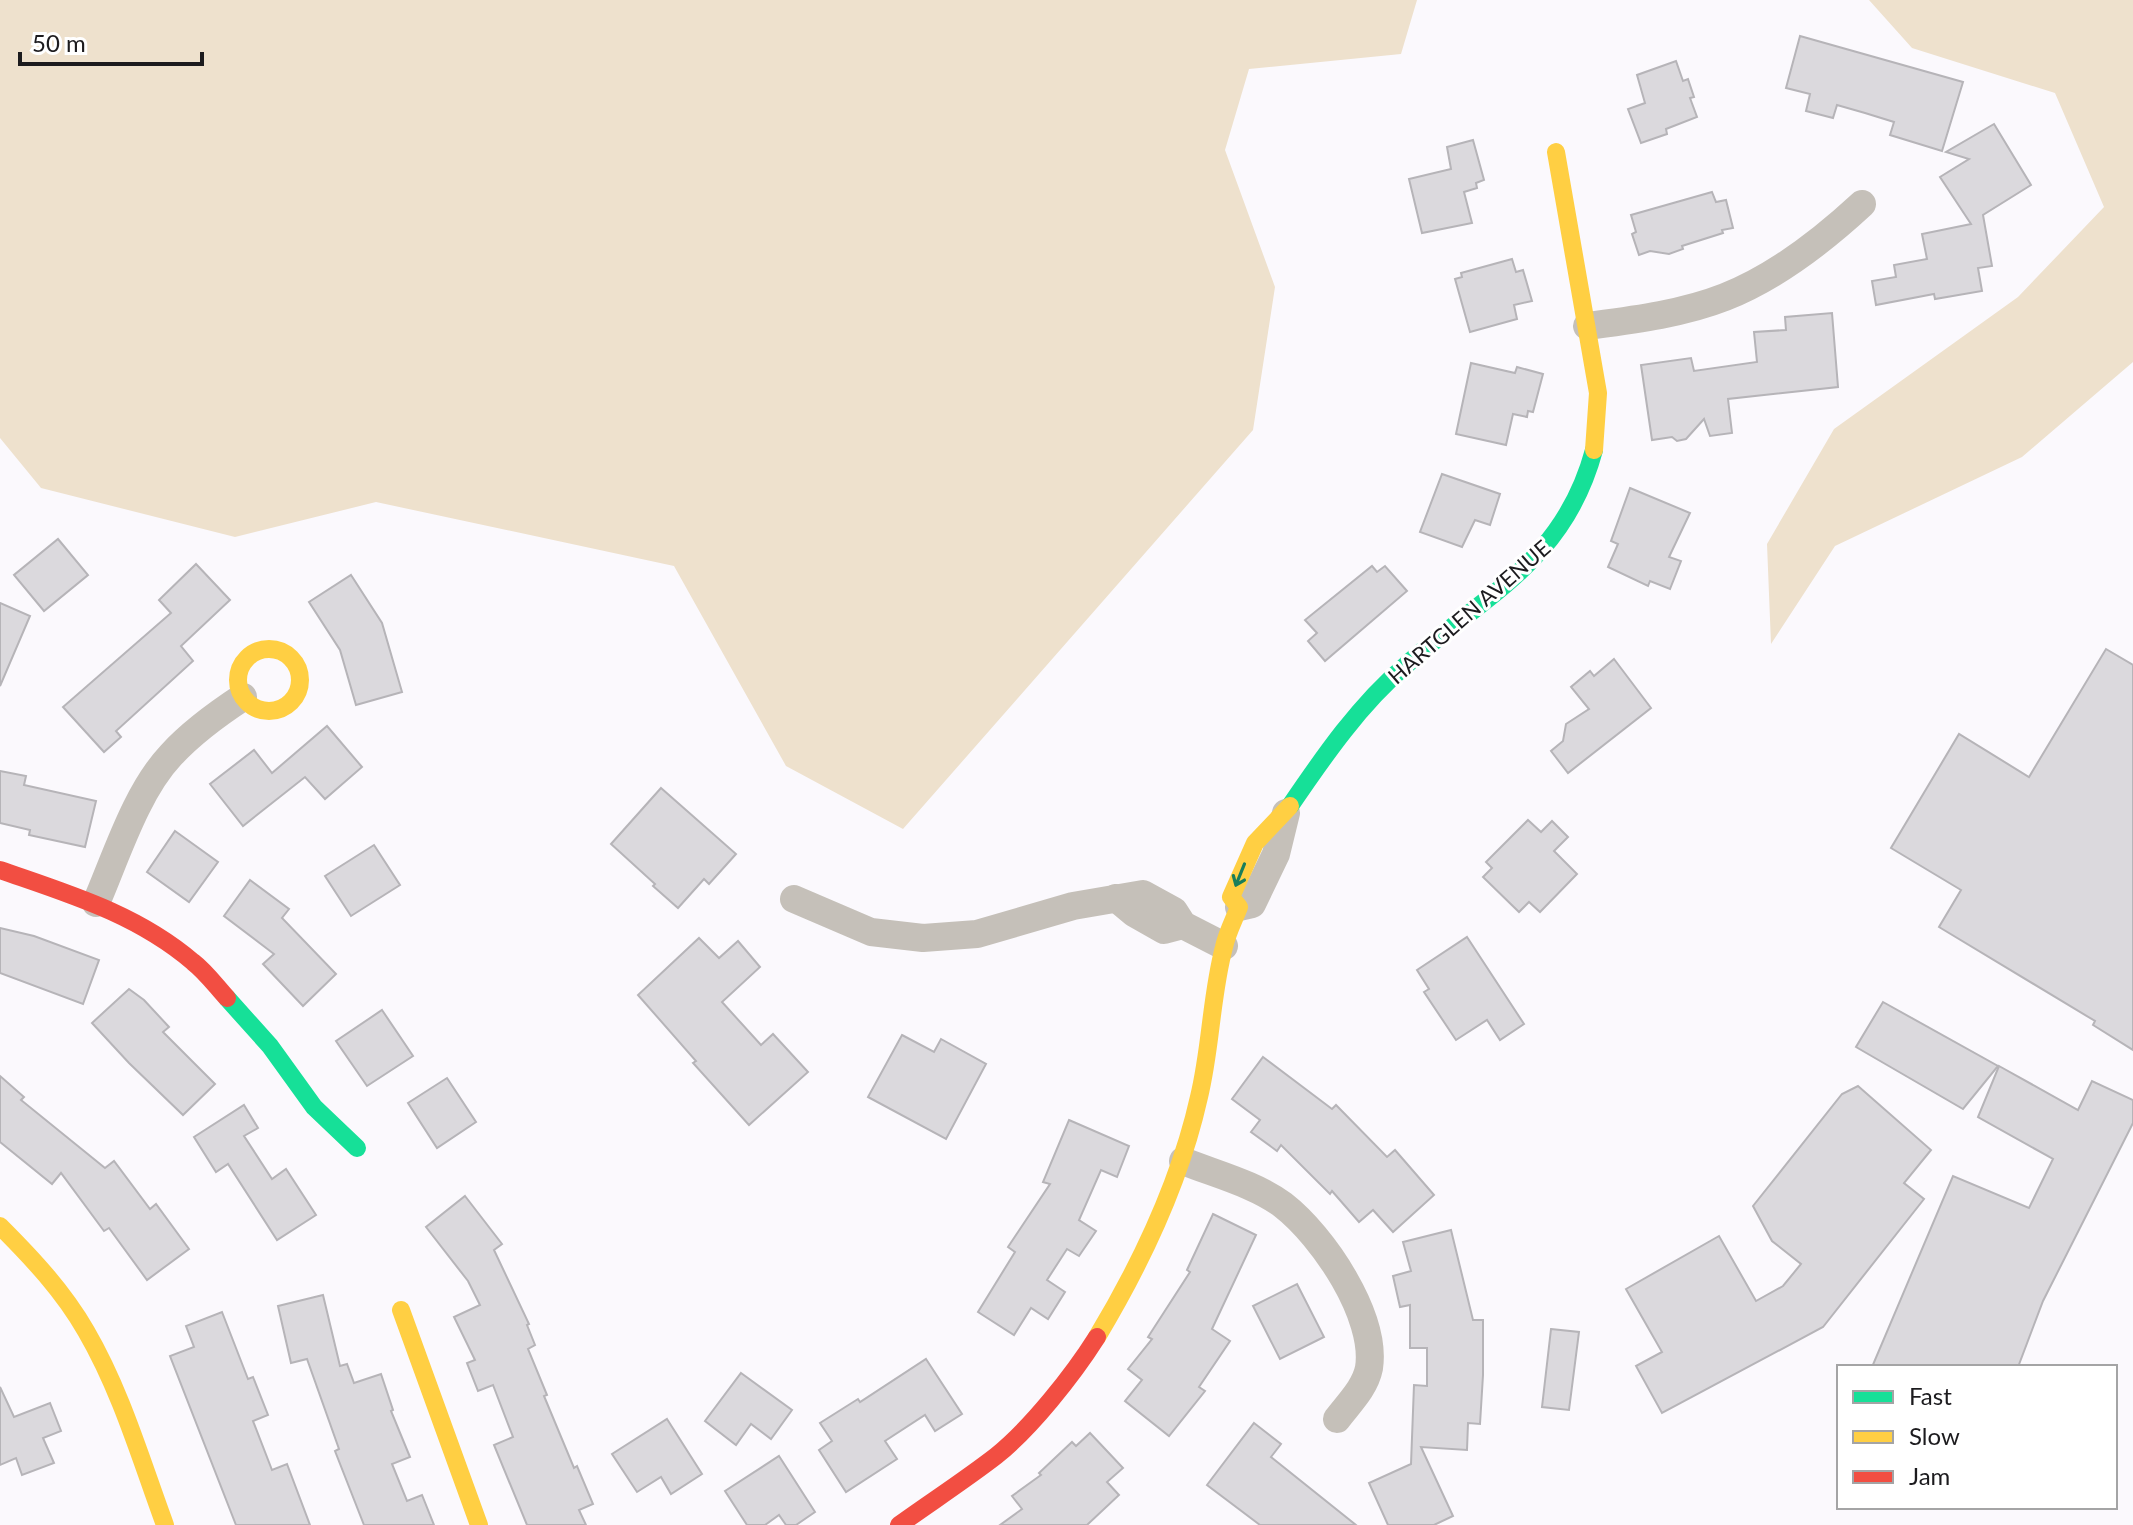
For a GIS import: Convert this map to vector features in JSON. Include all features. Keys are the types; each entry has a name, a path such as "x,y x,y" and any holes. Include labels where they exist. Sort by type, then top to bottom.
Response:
{"street":[{"name":"HARTGLEN AVENUE","path":"899,1525 997,1455 1044,1408 1085,1356 1115,1307 1168,1200 1183,1161 1200,1095 1224,946 1239,907 1252,904 1276,854 1286,811 1321,760 1387,683 1405,665 1531,564 1559,532 1573,508 1598,441 1598,393 1556,152"},
{"path":"1587,326 1723,299 1801,254 1862,204"},
{"path":"96,903 143,797 169,756 215,715 243,697"},
{"path":"0,870 96,903 147,928 195,963 270,1046 314,1107 357,1148"},
{"path":"794,899 871,932 923,938 977,934 1073,906 1116,898 1134,913 1164,930 1183,925 1224,946"},
{"path":"1183,1161 1240,1183 1284,1206 1310,1232 1343,1277 1363,1319 1369,1366 1362,1387 1337,1419"},
{"path":"0,1226 26,1250 55,1286 95,1346 121,1405 165,1525"},
{"path":"401,1310 479,1525"}],"shaded area":[{"path":"0,0 1417,0 1401,54 1249,69 1225,150 1275,287 1253,430 903,829 786,766 674,566 376,502 235,537 41,488 0,438"},
{"path":"1869,0 2133,0 2133,362 2022,457 1835,546 1771,644 1767,544 1834,429 2018,297 2104,207 2055,93 1912,48"}],"building":[{"path":"1800,36 1963,82 1942,151 1890,135 1894,122 1865,113 1837,105 1833,118 1806,111 1810,94 1786,88"},
{"path":"1676,61 1683,81 1688,79 1694,97 1690,98 1697,117 1666,129 1667,134 1641,143 1628,109 1645,103 1637,75"},
{"path":"1994,124 2031,185 1983,215 1992,266 1978,268 1982,291 1935,299 1934,294 1876,305 1872,281 1896,277 1894,265 1927,259 1922,234 1971,224 1940,177 1969,159 1946,152"},
{"path":"1473,140 1484,180 1476,183 1477,188 1464,192 1472,223 1422,233 1409,179 1451,169 1447,147"},
{"path":"1712,192 1716,202 1726,200 1733,228 1682,246 1683,249 1669,254 1650,251 1639,255 1632,234 1636,232 1631,215"},
{"path":"1512,259 1516,272 1523,270 1532,301 1514,305 1517,319 1470,332 1455,279 1462,277 1461,273"},
{"path":"1832,313 1838,387 1728,399 1732,433 1710,436 1704,419 1686,439 1677,441 1672,437 1652,440 1641,365 1691,358 1694,371 1757,362 1754,332 1786,330 1785,317"},
{"path":"1471,363 1515,373 1517,367 1543,374 1533,412 1528,411 1527,417 1513,414 1506,445 1456,434"},
{"path":"1442,474 1500,494 1490,525 1475,520 1462,547 1420,532"},
{"path":"1630,488 1690,513 1669,557 1681,561 1670,589 1650,581 1648,586 1608,567 1618,544 1611,541"},
{"path":"58,539 88,575 44,611 14,575"},
{"path":"196,564 230,600 181,646 193,661 116,731 121,737 104,752 63,707 171,613 159,600"},
{"path":"1372,566 1377,572 1385,566 1407,591 1325,661 1308,641 1317,633 1305,620"},
{"path":"351,575 382,623 402,692 356,705 340,650 309,602"},
{"path":"0,603 30,616 0,686"},
{"path":"2106,649 2133,665 2133,1050 2093,1025 2095,1021 1939,927 1961,890 1891,848 1959,734 2029,777"},
{"path":"1614,659 1651,708 1568,773 1551,751 1563,741 1566,724 1589,709 1571,687 1590,671 1594,676"},
{"path":"327,726 362,767 325,799 305,777 243,826 210,784 254,750 272,773"},
{"path":"0,771 26,776 24,785 96,801 85,847 29,835 30,830 0,823"},
{"path":"661,788 736,854 709,884 704,879 678,908 611,844"},
{"path":"1528,820 1541,832 1552,821 1568,837 1554,851 1577,874 1540,912 1529,902 1519,912 1483,877 1492,868 1486,862"},
{"path":"175,831 218,862 189,902 147,872"},
{"path":"374,845 400,885 351,916 325,876"},
{"path":"250,880 289,909 282,918 336,974 303,1006 263,964 274,954 224,916"},
{"path":"0,928 34,936 99,960 83,1004 0,973"},
{"path":"1467,937 1524,1024 1500,1040 1487,1020 1456,1040 1424,992 1429,989 1417,970"},
{"path":"699,938 719,958 738,941 760,967 722,1002 761,1045 773,1034 808,1072 749,1125 638,995"},
{"path":"129,989 169,1027 163,1032 215,1084 183,1115 92,1023"},
{"path":"1883,1002 1998,1066 1963,1109 1856,1047"},
{"path":"382,1010 413,1056 367,1086 336,1041"},
{"path":"902,1035 934,1052 941,1039 986,1064 946,1139 868,1097"},
{"path":"1263,1057 1332,1109 1336,1105 1387,1157 1395,1150 1434,1195 1393,1232 1373,1210 1359,1222 1332,1191 1330,1194 1281,1145 1277,1151 1251,1132 1260,1120 1232,1099"},
{"path":"1999,1066 2078,1110 2092,1081 2133,1100 2133,1123 2043,1301 2019,1365 1873,1365 1953,1176 2029,1208 2053,1159 1978,1117"},
{"path":"0,1076 24,1097 21,1100 105,1168 114,1161 150,1209 156,1204 189,1249 147,1280 109,1228 104,1231 61,1173 52,1184 0,1142"},
{"path":"447,1078 476,1122 437,1148 408,1103"},
{"path":"1858,1086 1931,1150 1904,1183 1924,1199 1823,1327 1662,1413 1636,1366 1662,1352 1626,1289 1719,1236 1756,1301 1783,1286 1801,1264 1772,1241 1753,1206 1842,1094"},
{"path":"244,1105 258,1128 244,1136 272,1179 286,1169 316,1215 277,1240 228,1164 216,1172 194,1137"},
{"path":"1069,1120 1129,1146 1117,1177 1101,1170 1079,1220 1096,1231 1079,1256 1067,1249 1047,1280 1065,1292 1048,1319 1031,1308 1014,1335 978,1312 1015,1252 1008,1247 1050,1184 1043,1182"},
{"path":"465,1196 502,1244 494,1250 529,1324 535,1345 528,1349 547,1395 544,1396 574,1468 577,1466 593,1504 579,1510 586,1525 527,1525 494,1445 513,1437 493,1385 478,1391 467,1363 475,1360 454,1317 480,1305 468,1281 426,1227"},
{"path":"1213,1214 1256,1235 1212,1329 1230,1341 1199,1387 1205,1391 1169,1436 1125,1401 1142,1380 1128,1369 1152,1339 1148,1337 1190,1272 1187,1270"},
{"path":"1451,1230 1473,1320 1483,1320 1480,1424 1468,1423 1467,1450 1421,1447 1453,1516 1434,1525 1388,1525 1369,1483 1411,1464 1414,1385 1427,1386 1427,1348 1410,1348 1410,1305 1400,1307 1393,1276 1411,1271 1403,1242"},
{"path":"1297,1284 1324,1337 1280,1359 1253,1306"},
{"path":"323,1295 340,1366 347,1364 354,1383 381,1374 391,1411 410,1457 392,1464 407,1501 422,1495 434,1525 364,1525 335,1451 339,1449 307,1359 291,1363 278,1306"},
{"path":"222,1312 248,1379 253,1377 268,1415 253,1421 272,1470 287,1464 310,1525 236,1525 170,1356 194,1347 186,1326"},
{"path":"1551,1329 1579,1332 1569,1410 1542,1407"},
{"path":"926,1359 962,1414 935,1431 925,1415 885,1441 897,1459 846,1492 819,1450 832,1441 820,1423 858,1399 860,1402"},
{"path":"741,1373 792,1410 771,1439 751,1424 736,1445 705,1421"},
{"path":"0,1387 14,1417 50,1403 61,1431 43,1438 54,1463 22,1475 16,1458 0,1465"},
{"path":"667,1419 702,1474 671,1494 661,1477 637,1492 612,1454"},
{"path":"1254,1423 1281,1444 1271,1457 1356,1525 1260,1525 1207,1485"},
{"path":"1090,1433 1123,1468 1107,1482 1119,1495 1087,1525 1000,1525 1022,1509 1012,1496 1041,1475 1039,1473 1072,1442 1076,1446"},
{"path":"779,1456 815,1512 796,1525 786,1525 779,1515 765,1525 747,1525 725,1491"}],"traffic: fast":[{"path":"1290,806 1373,696 1542,549 1563,521 1581,488 1594,450"},
{"path":"227,998 270,1046 314,1107 357,1148"}],"traffic: slow":[{"path":"1556,152 1598,393 1594,450"},
{"path":"269,649 291,658 300,680 291,702 269,711 247,702 238,680 247,658 269,649"},
{"path":"1097,1337 1158,1221 1191,1129 1203,1078 1216,984 1227,937 1239,907 1231,897 1255,843 1290,806"},
{"path":"0,1226 46,1276 86,1331 120,1402 165,1525"},
{"path":"401,1310 479,1525"}],"traffic: jam":[{"path":"0,870 126,918 171,945 198,966 227,998"},
{"path":"899,1525 996,1456 1023,1431 1051,1400 1097,1337"}]}
